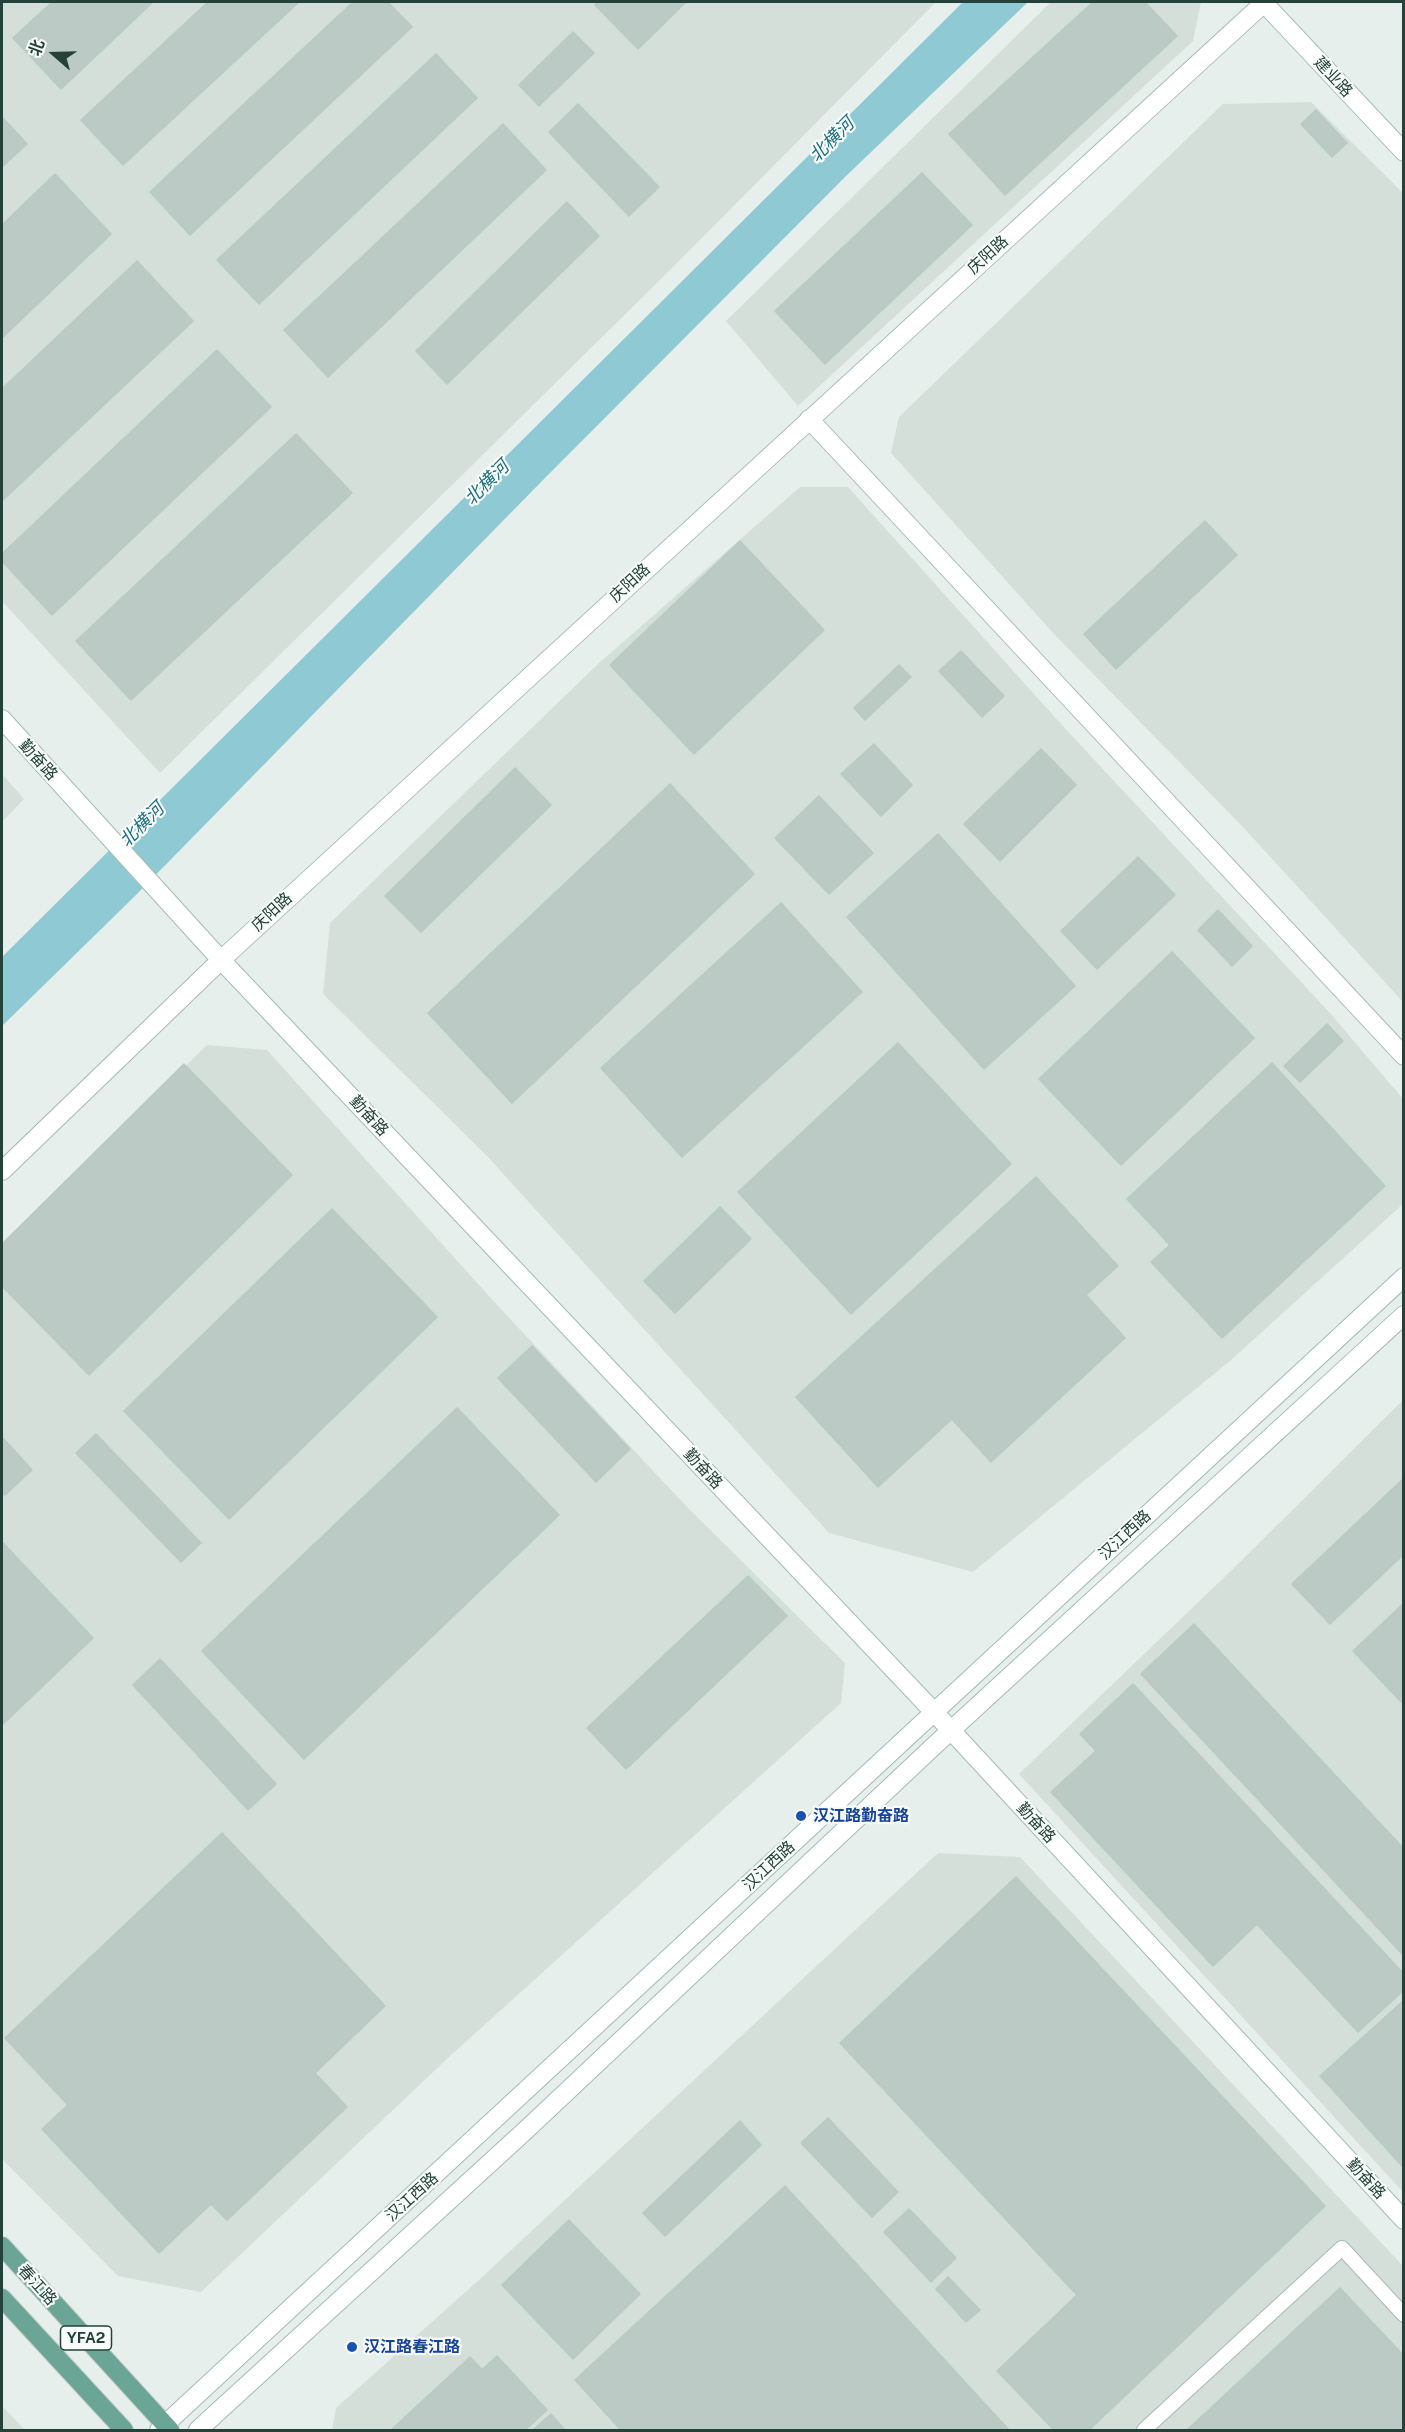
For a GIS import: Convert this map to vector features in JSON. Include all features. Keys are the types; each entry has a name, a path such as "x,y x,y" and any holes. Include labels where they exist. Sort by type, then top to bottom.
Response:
{"main road":[{"name":"春江路","path":"2,2246 165,2429"},
{"name":"YFA2","path":"2,2298 124,2430"}],"street":[{"name":"建业路","path":"1264,2 1404,152"},
{"name":"庆阳路","path":"2,1172 221,960 1264,2"},
{"path":"809,419 1404,1056"},
{"name":"勤奋路","path":"2,719 221,960 934,1712 1404,2220"},
{"name":"汉江西路","path":"165,2429 1404,1277"},
{"name":"汉江西路","path":"198,2430 527,2129 951,1731 1404,1315"}],"lane":[{"path":"1144,2430 1342,2248 1404,2315"}],"shaded area":[{"path":"2,2 936,2 670,270 160,773 2,601"},
{"path":"1051,2 1201,2 1193,41 798,406 726,321"},
{"path":"1311,102 1403,193 1403,1002 1242,826 1055,635 891,453 899,417 1223,104"},
{"path":"800,487 848,487 1061,724 1330,1013 1403,1099 1403,1204 1231,1360 973,1572 829,1533 487,1156 323,994 330,923 598,664"},
{"path":"2,774 24,799 2,822"},
{"path":"207,1045 267,1050 498,1306 690,1510 845,1663 841,1703 450,2056 201,2292 118,2276 2,2159 2,1246"},
{"path":"1403,1400 1403,2192 1019,1774 1238,1564"},
{"path":"938,1853 1020,1857 1403,2266 1403,2430 332,2430 336,2408 480,2279"},
{"path":"2,2406 25,2430 2,2430"}],"water":[{"name":"北横河","path":"963,2 1028,2 846,176 543,480 134,897 2,1026 2,957"}],"building":[{"path":"52,2 153,2 61,89 13,38"},
{"path":"208,2 299,2 123,165 81,120"},
{"path":"353,2 388,2 412,27 190,235 150,192"},
{"path":"598,2 686,2 638,49 595,5"},
{"path":"1093,2 1145,2 1177,36 1005,195 949,134"},
{"path":"573,32 594,53 539,106 519,85"},
{"path":"436,54 477,98 259,304 217,260"},
{"path":"578,104 659,187 629,216 549,132"},
{"path":"1316,110 1347,143 1332,157 1301,124"},
{"path":"2,117 27,144 2,167"},
{"path":"503,124 546,170 328,377 284,330"},
{"path":"922,173 972,225 825,364 775,311"},
{"path":"55,174 111,234 2,338 2,225"},
{"path":"567,202 599,236 447,384 416,351"},
{"path":"137,261 193,321 2,501 2,389"},
{"path":"217,350 271,407 52,615 2,561 2,554"},
{"path":"296,434 352,493 131,700 76,641"},
{"path":"1205,521 1237,555 1116,669 1084,634"},
{"path":"740,541 824,630 694,754 610,665"},
{"path":"961,651 1004,696 982,717 939,671"},
{"path":"899,665 911,677 865,720 854,708"},
{"path":"874,744 912,785 881,816 841,774"},
{"path":"1041,749 1076,785 1000,861 964,824"},
{"path":"515,768 551,805 421,932 385,896"},
{"path":"670,784 754,874 512,1103 428,1013"},
{"path":"819,796 873,853 829,894 775,838"},
{"path":"938,834 1075,986 984,1069 847,917"},
{"path":"1138,857 1175,895 1097,969 1061,931"},
{"path":"781,903 862,992 682,1157 601,1068"},
{"path":"1218,910 1252,946 1232,966 1198,930"},
{"path":"1172,952 1254,1038 1121,1165 1039,1079"},
{"path":"1327,1024 1343,1041 1300,1082 1284,1066"},
{"path":"898,1043 1011,1164 851,1314 738,1192"},
{"path":"1272,1063 1385,1186 1222,1338 1151,1262 1170,1245 1127,1199"},
{"path":"184,1064 292,1175 89,1375 2,1286 2,1244"},
{"path":"1036,1177 1118,1266 1086,1295 1125,1338 991,1462 952,1419 878,1487 796,1397"},
{"path":"720,1207 751,1239 675,1313 644,1281"},
{"path":"332,1209 437,1317 229,1519 124,1411"},
{"path":"532,1346 630,1449 596,1482 498,1378"},
{"path":"457,1408 559,1515 304,1759 202,1651"},
{"path":"96,1434 201,1543 181,1562 76,1453"},
{"path":"2,1437 32,1470 5,1495 2,1490"},
{"path":"1404,1478 1404,1554 1330,1624 1292,1584"},
{"path":"2,1542 93,1638 2,1725"},
{"path":"748,1576 787,1616 626,1769 587,1728"},
{"path":"1404,1603 1404,1705 1353,1651"},
{"path":"1194,1624 1404,1849 1404,1956 1141,1674"},
{"path":"160,1659 276,1784 248,1810 133,1685"},
{"path":"1133,1684 1404,1974 1404,1990 1358,2032 1257,1924 1213,1966 1051,1792 1096,1751 1080,1734"},
{"path":"222,1833 385,2006 315,2073 347,2107 227,2220 211,2204 159,2253 42,2129 68,2105 5,2038"},
{"path":"1016,1877 1325,2206 1089,2430 1054,2430 997,2371 1077,2295 840,2043"},
{"path":"1404,2000 1404,2168 1320,2076"},
{"path":"828,2118 898,2192 872,2217 801,2143"},
{"path":"740,2121 761,2145 665,2236 643,2213"},
{"path":"785,2186 1009,2430 621,2430 575,2380"},
{"path":"909,2209 956,2258 931,2282 884,2232"},
{"path":"569,2220 640,2294 573,2359 502,2285"},
{"path":"948,2277 980,2310 966,2322 936,2289"},
{"path":"1340,2288 1404,2356 1404,2430 1187,2430"},
{"path":"497,2356 547,2410 525,2430 391,2430 470,2357 482,2370"},
{"path":"551,2414 565,2430 533,2430"}],"place":[{"name":"汉江路勤奋路","path":"801,1816"},
{"name":"汉江路春江路","path":"352,2347"}]}
